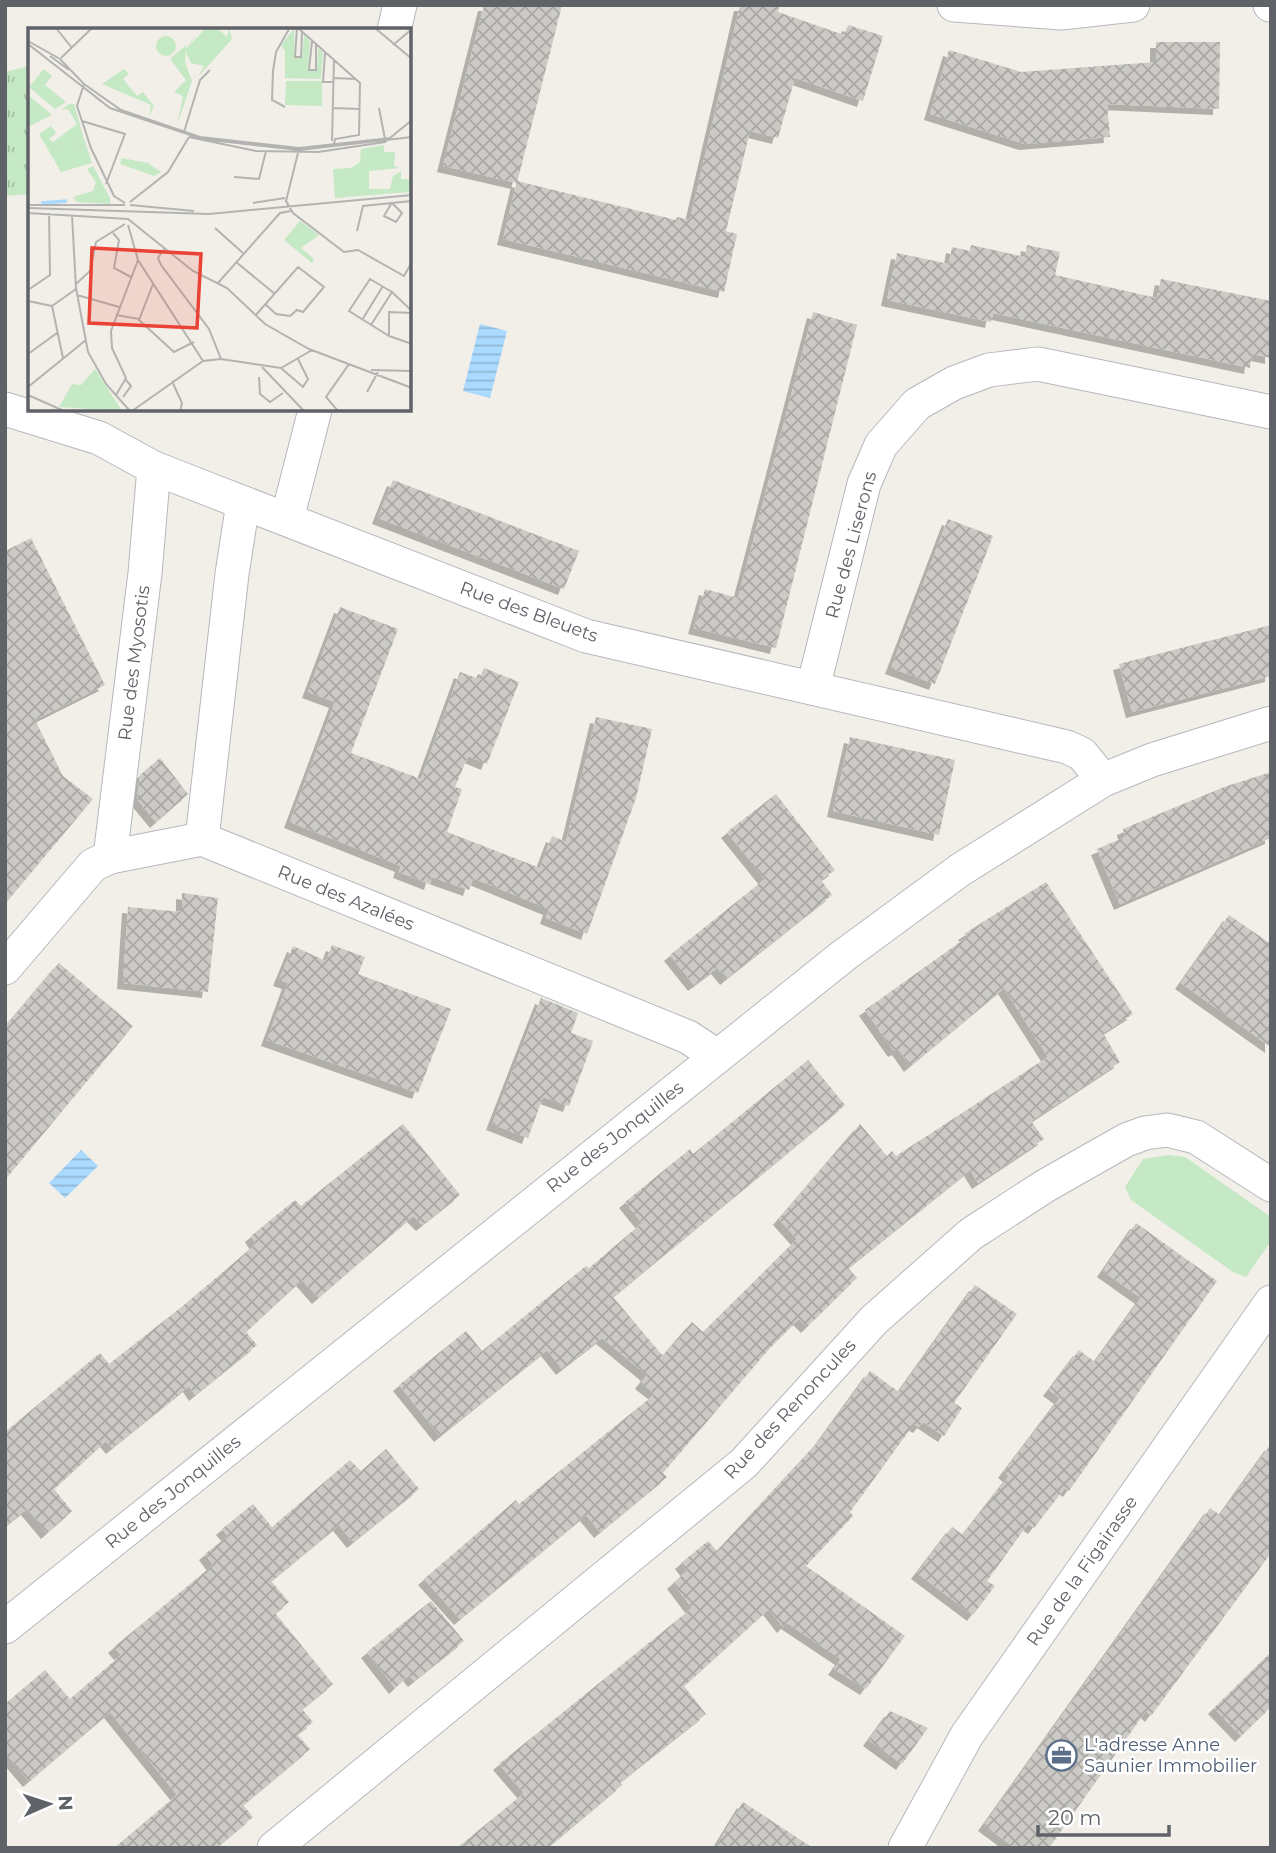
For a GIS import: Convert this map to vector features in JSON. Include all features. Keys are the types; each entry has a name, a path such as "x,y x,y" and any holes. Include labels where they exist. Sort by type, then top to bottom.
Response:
{"street":[{"path":"394,28 400,5"},
{"path":"954,5 997,11 1061,13 1133,5"},
{"name":"Rue des Liserons","path":"813,688 864,484 881,445 917,404 954,383 989,370 1038,364 1271,412"},
{"name":"Rue des Bleuets","path":"5,409 99,438 154,468 586,636 1067,747 1082,754 1103,780"},
{"path":"287,519 315,411"},
{"name":"Rue des Myosotis","path":"110,857 145,573 154,468"},
{"path":"5,968 93,865 110,857 202,839 232,574 243,502"},
{"name":"Rue des Jonquilles","path":"5,1628 717,1056 843,956 960,870 1103,780 1152,760 1271,723"},
{"name":"Rue des Azalées","path":"202,839 688,1037 717,1056"},
{"name":"Rue des Renoncules","path":"274,1848 744,1463 874,1320 971,1234 1045,1186 1126,1140 1145,1133 1167,1130 1196,1137 1271,1185"},
{"name":"Rue de la Figairasse","path":"905,1848 967,1735 1271,1302"}],"green space":[{"path":"28,66 28,194 5,196 5,72"},
{"path":"1169,1155 1185,1157 1271,1217 1271,1241 1246,1277 1233,1272 1131,1200 1125,1187 1143,1159"}],"water":[{"path":"480,324 507,331 490,398 463,391"},
{"path":"81,1150 98,1166 65,1198 49,1183"}],"building":[{"path":"484,5 562,5 517,183 443,166"},
{"path":"740,5 779,5 778,12 844,35 848,25 883,36 863,101 795,78 778,138 750,131 726,231 737,234 724,292 503,239 517,181 676,220 677,217 690,220"},
{"path":"1156,42 1220,42 1219,109 1107,104 1110,137 1025,144 930,114 949,50 1021,72 1156,62"},
{"path":"971,245 1025,257 1027,245 1060,252 1055,275 1157,298 1161,279 1271,301 1271,358 1252,354 1250,368 993,313 991,322 887,300 897,253 949,264 952,247 970,251"},
{"path":"813,312 857,325 776,648 694,628 705,589 738,598"},
{"path":"393,480 579,551 564,589 378,518"},
{"path":"948,519 993,536 935,684 891,668"},
{"path":"31,538 105,685 35,720 63,776 93,799 5,904 5,551"},
{"path":"340,607 398,629 351,753 421,779 460,672 479,679 484,668 519,682 487,764 468,756 455,787 462,789 447,832 540,868 552,836 566,842 596,717 652,729 636,798 587,934 546,918 549,909 473,878 469,890 432,877 430,884 399,872 401,866 290,822 335,702 308,692"},
{"path":"1271,625 1271,676 1132,712 1119,664"},
{"path":"850,737 955,760 939,835 833,811"},
{"path":"160,758 188,794 156,822 137,799 140,775"},
{"path":"1271,772 1271,838 1120,904 1097,849 1125,837 1123,829 1224,787"},
{"path":"776,794 835,870 821,880 832,895 726,979 717,968 694,985 670,955 765,879 727,832"},
{"path":"1046,882 1133,1014 1103,1033 1120,1062 1031,1121 1044,1139 978,1183 970,1170 848,1268 857,1278 807,1327 799,1319 770,1348 663,1473 667,1477 600,1532 586,1515 460,1619 424,1579 516,1500 519,1504 655,1394 641,1383 647,1375 602,1338 562,1369 547,1350 440,1436 399,1385 466,1331 482,1351 586,1266 589,1268 642,1223 625,1202 690,1149 693,1154 808,1060 845,1105 613,1297 663,1356 692,1322 703,1332 797,1239 779,1219 860,1124 887,1156 892,1151 896,1156 1048,1057 1004,988 910,1066 898,1049 894,1051 865,1010 967,937 964,934"},
{"path":"182,893 218,898 208,992 123,983 128,907 182,912"},
{"path":"1229,915 1271,944 1271,1047 1181,983"},
{"path":"332,945 365,957 358,974 451,1009 418,1093 267,1040 288,983 279,980 293,946 326,961"},
{"path":"59,963 133,1026 5,1180 5,1027"},
{"path":"541,998 578,1013 571,1033 593,1041 569,1106 543,1097 528,1138 492,1124"},
{"path":"403,1124 460,1195 422,1225 413,1216 318,1298 302,1280 246,1332 257,1345 195,1395 189,1386 112,1448 106,1441 54,1489 72,1511 47,1533 27,1509 5,1526 5,1432 100,1353 109,1364 256,1244 251,1236 295,1200 301,1206"},
{"path":"1136,1223 1217,1281 1069,1491 1065,1488 1034,1528 1028,1524 987,1581 995,1586 973,1615 917,1573 952,1527 963,1535 1009,1476 1004,1472 1060,1398 1049,1390 1079,1350 1095,1362 1141,1298 1103,1271"},
{"path":"975,1285 1017,1314 954,1403 962,1408 944,1436 923,1422 919,1427 914,1424 850,1512 853,1516 806,1566 905,1636 866,1689 834,1669 841,1659 787,1623 783,1627 769,1609 684,1686 706,1714 620,1782 622,1785 547,1848 457,1848 524,1793 499,1764 692,1608 673,1583 687,1571 681,1563 708,1541 717,1551 820,1440 870,1371 899,1392"},
{"path":"1271,1444 1271,1553 1151,1716 1146,1711 1049,1848 1015,1848 984,1825 1210,1508 1220,1515"},
{"path":"386,1449 419,1489 353,1542 339,1525 271,1581 289,1602 275,1613 333,1684 302,1709 313,1722 297,1734 310,1749 243,1805 253,1817 216,1848 114,1848 177,1795 110,1712 29,1781 5,1753 5,1704 45,1670 70,1699 121,1655 114,1647 213,1565 205,1554 228,1536 222,1529 253,1504 272,1527 350,1460 361,1471"},
{"path":"431,1601 464,1641 414,1681 409,1675 395,1688 367,1652"},
{"path":"1271,1652 1271,1707 1241,1736 1214,1708"},
{"path":"890,1711 928,1728 902,1764 869,1740"},
{"path":"743,1802 813,1848 715,1848"}],"place":[{"name":"L'adresse Anne Saunier Immobilier","path":"1061,1755"}]}
